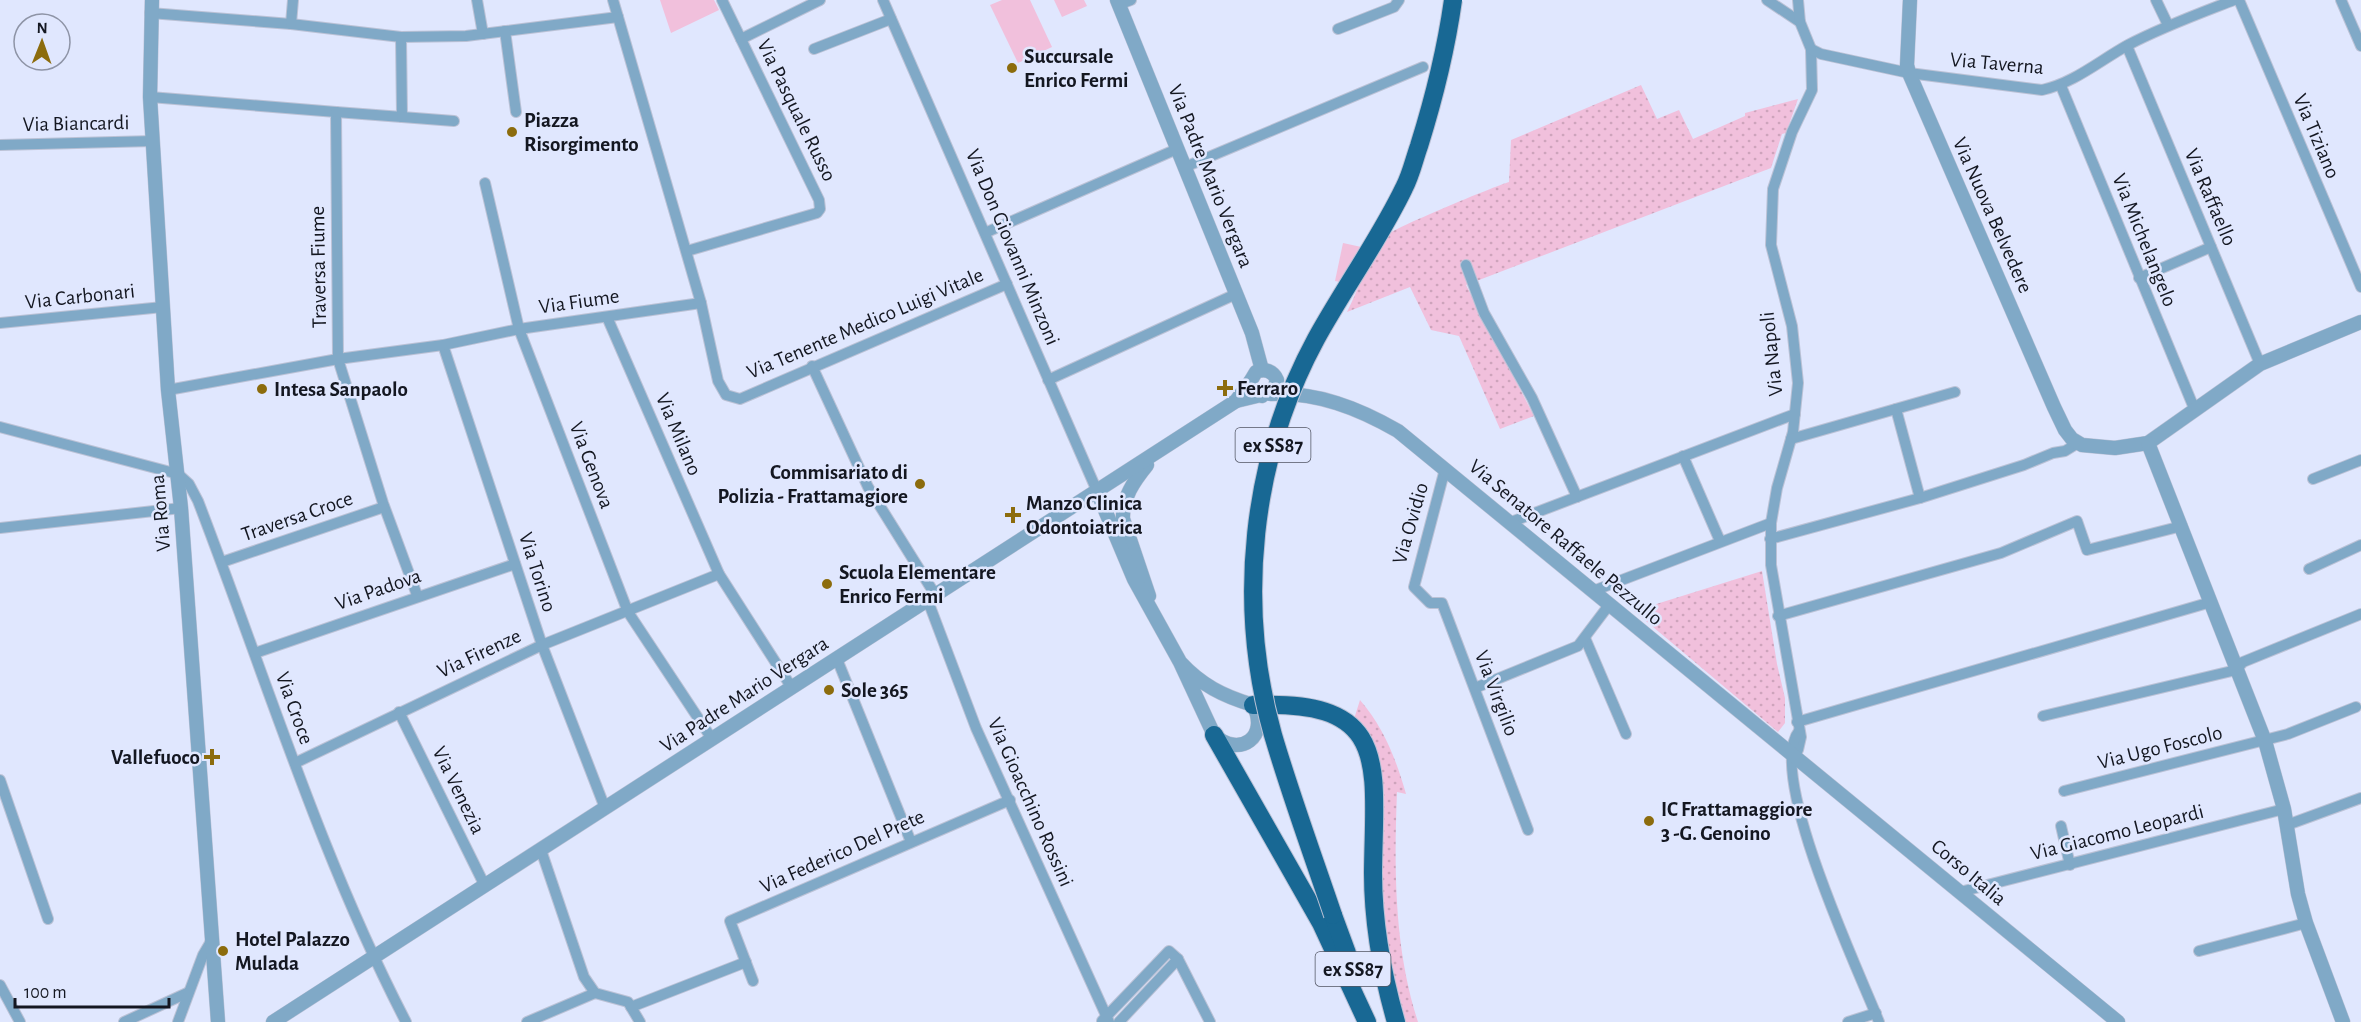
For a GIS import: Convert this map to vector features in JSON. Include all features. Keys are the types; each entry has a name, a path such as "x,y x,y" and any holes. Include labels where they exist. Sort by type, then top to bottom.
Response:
{"highway":[{"name":"ex SS87","path":"1373,1022 1333,915 1273,734 1260,673 1254,617 1254,560 1258,507 1270,455 1315,340 1406,186 1437,90 1453,0"},
{"path":"1253,705 1300,705 1323,710 1347,722 1360,734 1369,751 1375,797 1373,875 1376,928 1386,987 1396,1022"},
{"path":"1214,735 1321,923 1367,1022"}],"street":[{"path":"291,24 293,0"},
{"path":"477,0 483,34"},
{"path":"614,0 701,303"},
{"name":"Via Pasquale Russo","path":"687,251 817,213 820,209 819,200 722,0"},
{"path":"741,39 807,3 820,0"},
{"name":"Via Don Giovanni Minzoni","path":"883,0 987,232 1007,284 1097,491"},
{"path":"1338,29 1394,7 1399,0"},
{"path":"1767,0 1800,22"},
{"path":"1798,0 1800,22 1811,49"},
{"name":"Via Nuova Belvedere","path":"1910,0 1907,65 1909,73 2073,439"},
{"path":"2156,0 2168,25"},
{"name":"Via Taverna","path":"1811,49 1821,54 1909,73 2042,90 2061,86 2127,45 2168,25 2234,0"},
{"name":"Via Tiziano","path":"2239,0 2361,287"},
{"path":"2341,0 2361,46"},
{"name":"Via Padre Mario Vergara","path":"1122,2 1177,149 1252,333 1262,370"},
{"path":"151,6 401,37 483,34 618,17"},
{"name":"Via Roma","path":"151,6 150,97 168,390 181,508 218,1022"},
{"path":"814,49 891,20"},
{"path":"505,31 516,112"},
{"path":"401,37 402,117"},
{"name":"Via Raffaello","path":"2127,45 2260,364"},
{"name":"Via Napoli","path":"1792,754 1801,745 1778,616 1770,538 1777,488 1791,439 1798,383 1792,326 1771,245 1773,189 1792,132 1812,90 1811,49"},
{"path":"1185,167 1423,68"},
{"name":"Via Michelangelo","path":"2061,86 2194,408"},
{"path":"150,97 454,121"},
{"name":"Traversa Fiume","path":"336,112 338,359 384,507 417,595"},
{"name":"Via Biancardi","path":"0,145 153,141"},
{"path":"987,232 1177,149"},
{"name":"Via Genova","path":"485,183 519,329 628,612 712,739"},
{"path":"2139,278 2211,247"},
{"path":"1466,265 1484,314 1532,398 1577,497"},
{"name":"Via Tenente Medico Luigi Vitale","path":"701,303 718,381 726,395 740,399 812,366 1007,284"},
{"path":"1048,380 1236,294"},
{"name":"Via Fiume","path":"168,390 338,359 443,345 519,329 701,303"},
{"name":"Via Carbonari","path":"0,323 163,307"},
{"name":"Via Milano","path":"607,317 719,574 792,688"},
{"path":"1770,538 1920,498 2024,465 2053,453 2073,439 2095,448 2148,443 2194,408 2260,364 2361,322"},
{"name":"Via Torino","path":"443,345 542,645 605,808"},
{"name":"Via Gioacchino Rossini","path":"812,366 868,487 932,598 976,728 1106,1020 1169,951 1178,959 1205,1020"},
{"path":"1262,370 1271,372 1275,377 1276,387 1266,395 1254,392 1250,382 1254,374 1262,370"},
{"name":"Via Senatore Raffaele Pezzullo","path":"1275,377 1297,393"},
{"name":"Via Padre Mario Vergara","path":"273,1022 1236,401 1250,382"},
{"path":"1791,439 1955,392"},
{"name":"Via Senatore Raffaele Pezzullo","path":"1266,395 1297,393 1331,400 1377,419 1398,431 1792,754"},
{"name":"Via Padre Mario Vergara","path":"1236,401 1266,395"},
{"path":"1896,409 1920,498"},
{"path":"1510,522 1795,414"},
{"path":"0,427 178,474"},
{"path":"2148,443 2265,741 2284,809 2298,894 2306,924 2343,1022"},
{"path":"1155,454 1137,476 1123,510 1123,519 1143,574 1156,621"},
{"path":"1683,456 1720,541"},
{"path":"2313,479 2361,460"},
{"name":"Via Ovidio","path":"1414,587 1445,469"},
{"name":"Via Croce","path":"178,474 189,484 198,501 222,561 294,763 373,959 406,1022"},
{"path":"1097,491 1134,579 1180,662 1214,735 1222,743 1233,746 1245,744 1254,737 1259,727 1258,715 1253,705 1221,695 1196,680 1180,662"},
{"name":"Traversa Croce","path":"222,561 384,507"},
{"path":"0,528 181,508"},
{"path":"1778,616 2001,552 2077,521 2087,550 2182,526"},
{"path":"1593,591 1771,523"},
{"path":"2309,569 2361,545"},
{"name":"Via Padova","path":"255,653 417,595 515,564"},
{"name":"Via Firenze","path":"294,763 542,645 719,574"},
{"name":"Via Virgilio","path":"1414,587 1418,594 1430,603 1442,603 1528,830"},
{"path":"1798,726 2211,602"},
{"path":"1474,688 1578,646 1609,605"},
{"path":"2043,716 2236,670 2244,662 2361,614"},
{"path":"1585,638 1626,734"},
{"path":"837,659 874,757 911,842"},
{"name":"Via Ugo Foscolo","path":"2064,791 2265,741 2356,706"},
{"name":"Via Venezia","path":"399,712 485,886"},
{"path":"1792,754 1797,805 1812,857 1877,1018 1848,1022"},
{"name":"Corso Italia","path":"1792,754 2118,1022"},
{"path":"0,780 48,919"},
{"path":"2287,825 2361,798"},
{"name":"Via Federico Del Prete","path":"746,962 730,921 1010,800"},
{"name":"Via Giacomo Leopardi","path":"1960,892 2284,809"},
{"path":"2061,826 2070,865"},
{"path":"541,850 584,977 595,993"},
{"path":"2199,951 2306,924"},
{"path":"178,1022 187,993 213,938"},
{"path":"1119,1022 1178,959"},
{"path":"631,1007 746,962 753,981"},
{"path":"0,985 20,1022"},
{"path":"124,1022 187,993"},
{"path":"526,1022 595,993 628,1002 640,1022"}],"shaded area":[{"path":"660,0 714,0 719,10 671,33"},
{"path":"1002,0 1030,0 1052,47 1018,63 990,5"},
{"path":"1054,0 1084,0 1087,6 1062,17"},
{"path":"1641,85 1657,119 1679,110 1693,139 1745,116 1745,113 1798,99 1786,133 1782,134 1771,168 1466,285 1534,416 1500,429 1459,336 1431,330 1410,287 1347,312 1369,263 1387,235 1509,182 1511,140"},
{"path":"1343,243 1366,248 1358,286 1335,281"},
{"path":"1762,571 1777,664 1785,698 1785,723 1778,732 1634,611"},
{"path":"1360,700 1388,744 1406,794 1397,792 1397,908 1404,966 1418,1022 1402,1022 1394,1001 1379,881 1382,790 1354,719"}],"place":[{"name":"Succursale Enrico Fermi","path":"1012,68"},
{"name":"Piazza Risorgimento","path":"512,132"},
{"name":"Ferraro","path":"1225,388"},
{"name":"Intesa Sanpaolo","path":"262,389"},
{"name":"Commisariato di Polizia - Frattamagiore","path":"920,484"},
{"name":"Manzo Clinica Odontoiatrica","path":"1013,515"},
{"name":"Scuola Elementare Enrico Fermi","path":"827,584"},
{"name":"Sole 365","path":"829,690"},
{"name":"Vallefuoco","path":"212,757"},
{"name":"IC Frattamaggiore 3 -G. Genoino","path":"1649,821"},
{"name":"Hotel Palazzo Mulada","path":"223,951"}]}
